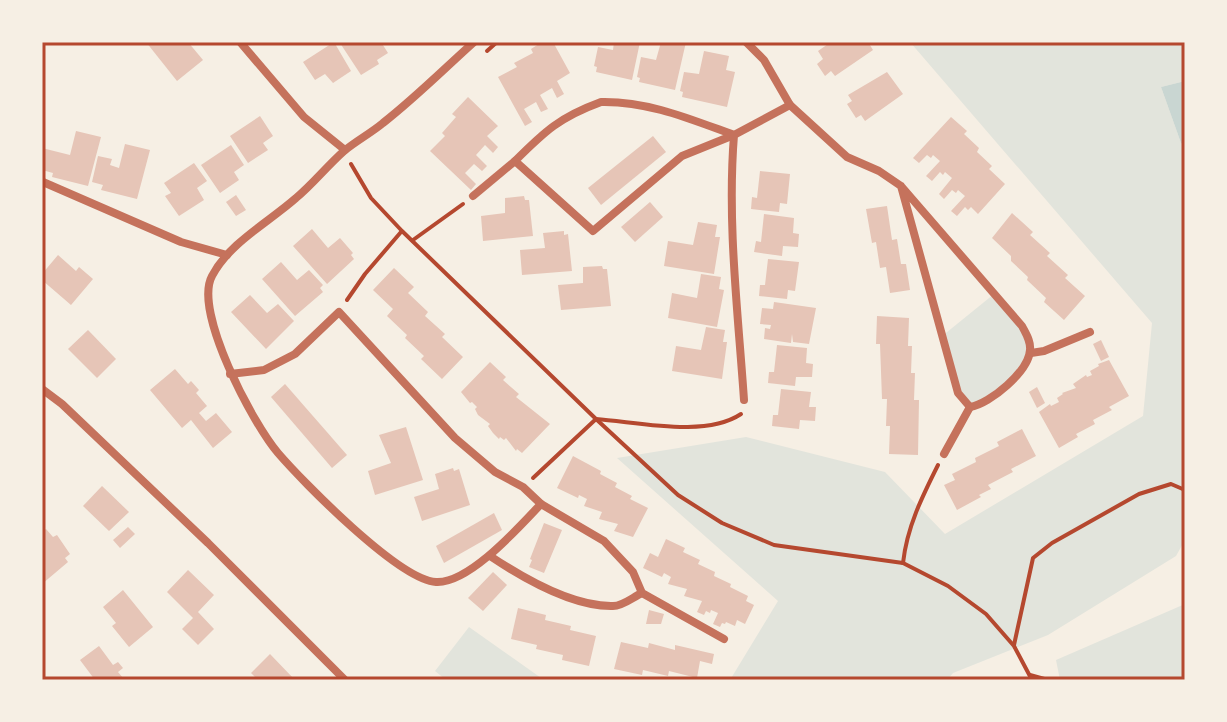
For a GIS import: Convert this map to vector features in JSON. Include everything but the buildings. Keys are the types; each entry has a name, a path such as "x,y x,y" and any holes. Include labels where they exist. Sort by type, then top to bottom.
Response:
{"street":[{"path":"240,42 304,117 345,150"},
{"path":"474,42 384,123 345,150 299,196 227,255 210,279 209,313 230,374 276,451 338,515 400,566 436,582 452,579 490,556 541,504"},
{"path":"746,42 764,60 790,105 847,157 879,171 901,186 1022,326 1030,341 1031,353 1022,370 988,401 970,407 944,454"},
{"path":"473,196 515,161 547,128 572,113 601,102 629,102 658,108 734,135"},
{"path":"515,161 593,231 682,156 734,135 790,105"},
{"path":"734,135 731,169 733,241 744,400"},
{"path":"43,182 181,242 227,255"},
{"path":"901,186 952,377 958,393 970,407"},
{"path":"230,374 264,370 295,354 339,312 455,438 495,472 523,487 541,504 604,541 633,572 642,593 724,639"},
{"path":"1031,353 1044,351 1090,332"},
{"path":"42,389 62,404 208,543 345,680"},
{"path":"490,556 514,573 552,591 591,603 617,606 642,593"}],"path":[{"path":"345,150 371,198 402,231 678,495 722,523 774,545 903,563 948,586 986,614 1014,646 1031,677 1048,680"},
{"path":"413,240 473,196"},
{"path":"339,312 365,274 402,231"},
{"path":"523,487 596,419 692,427 717,425 741,415 744,400"},
{"path":"903,563 905,542 916,508 944,454"},
{"path":"1014,646 1033,558 1052,543 1139,494 1171,484 1185,490"}],"shaded area":[{"path":"910,42 1185,42 1185,81 1161,87 1185,147 1185,540 1176,556 1048,635 953,673 947,680 730,680 778,601 617,458 746,437 885,472 945,534 1143,416 1152,323"},
{"path":"1185,81 1185,147 1161,87"},
{"path":"994,294 1030,341 1022,370 980,405 963,402 941,337"},
{"path":"1185,604 1185,680 1060,680 1056,660"},
{"path":"469,627 544,680 446,680 435,671"}]}
